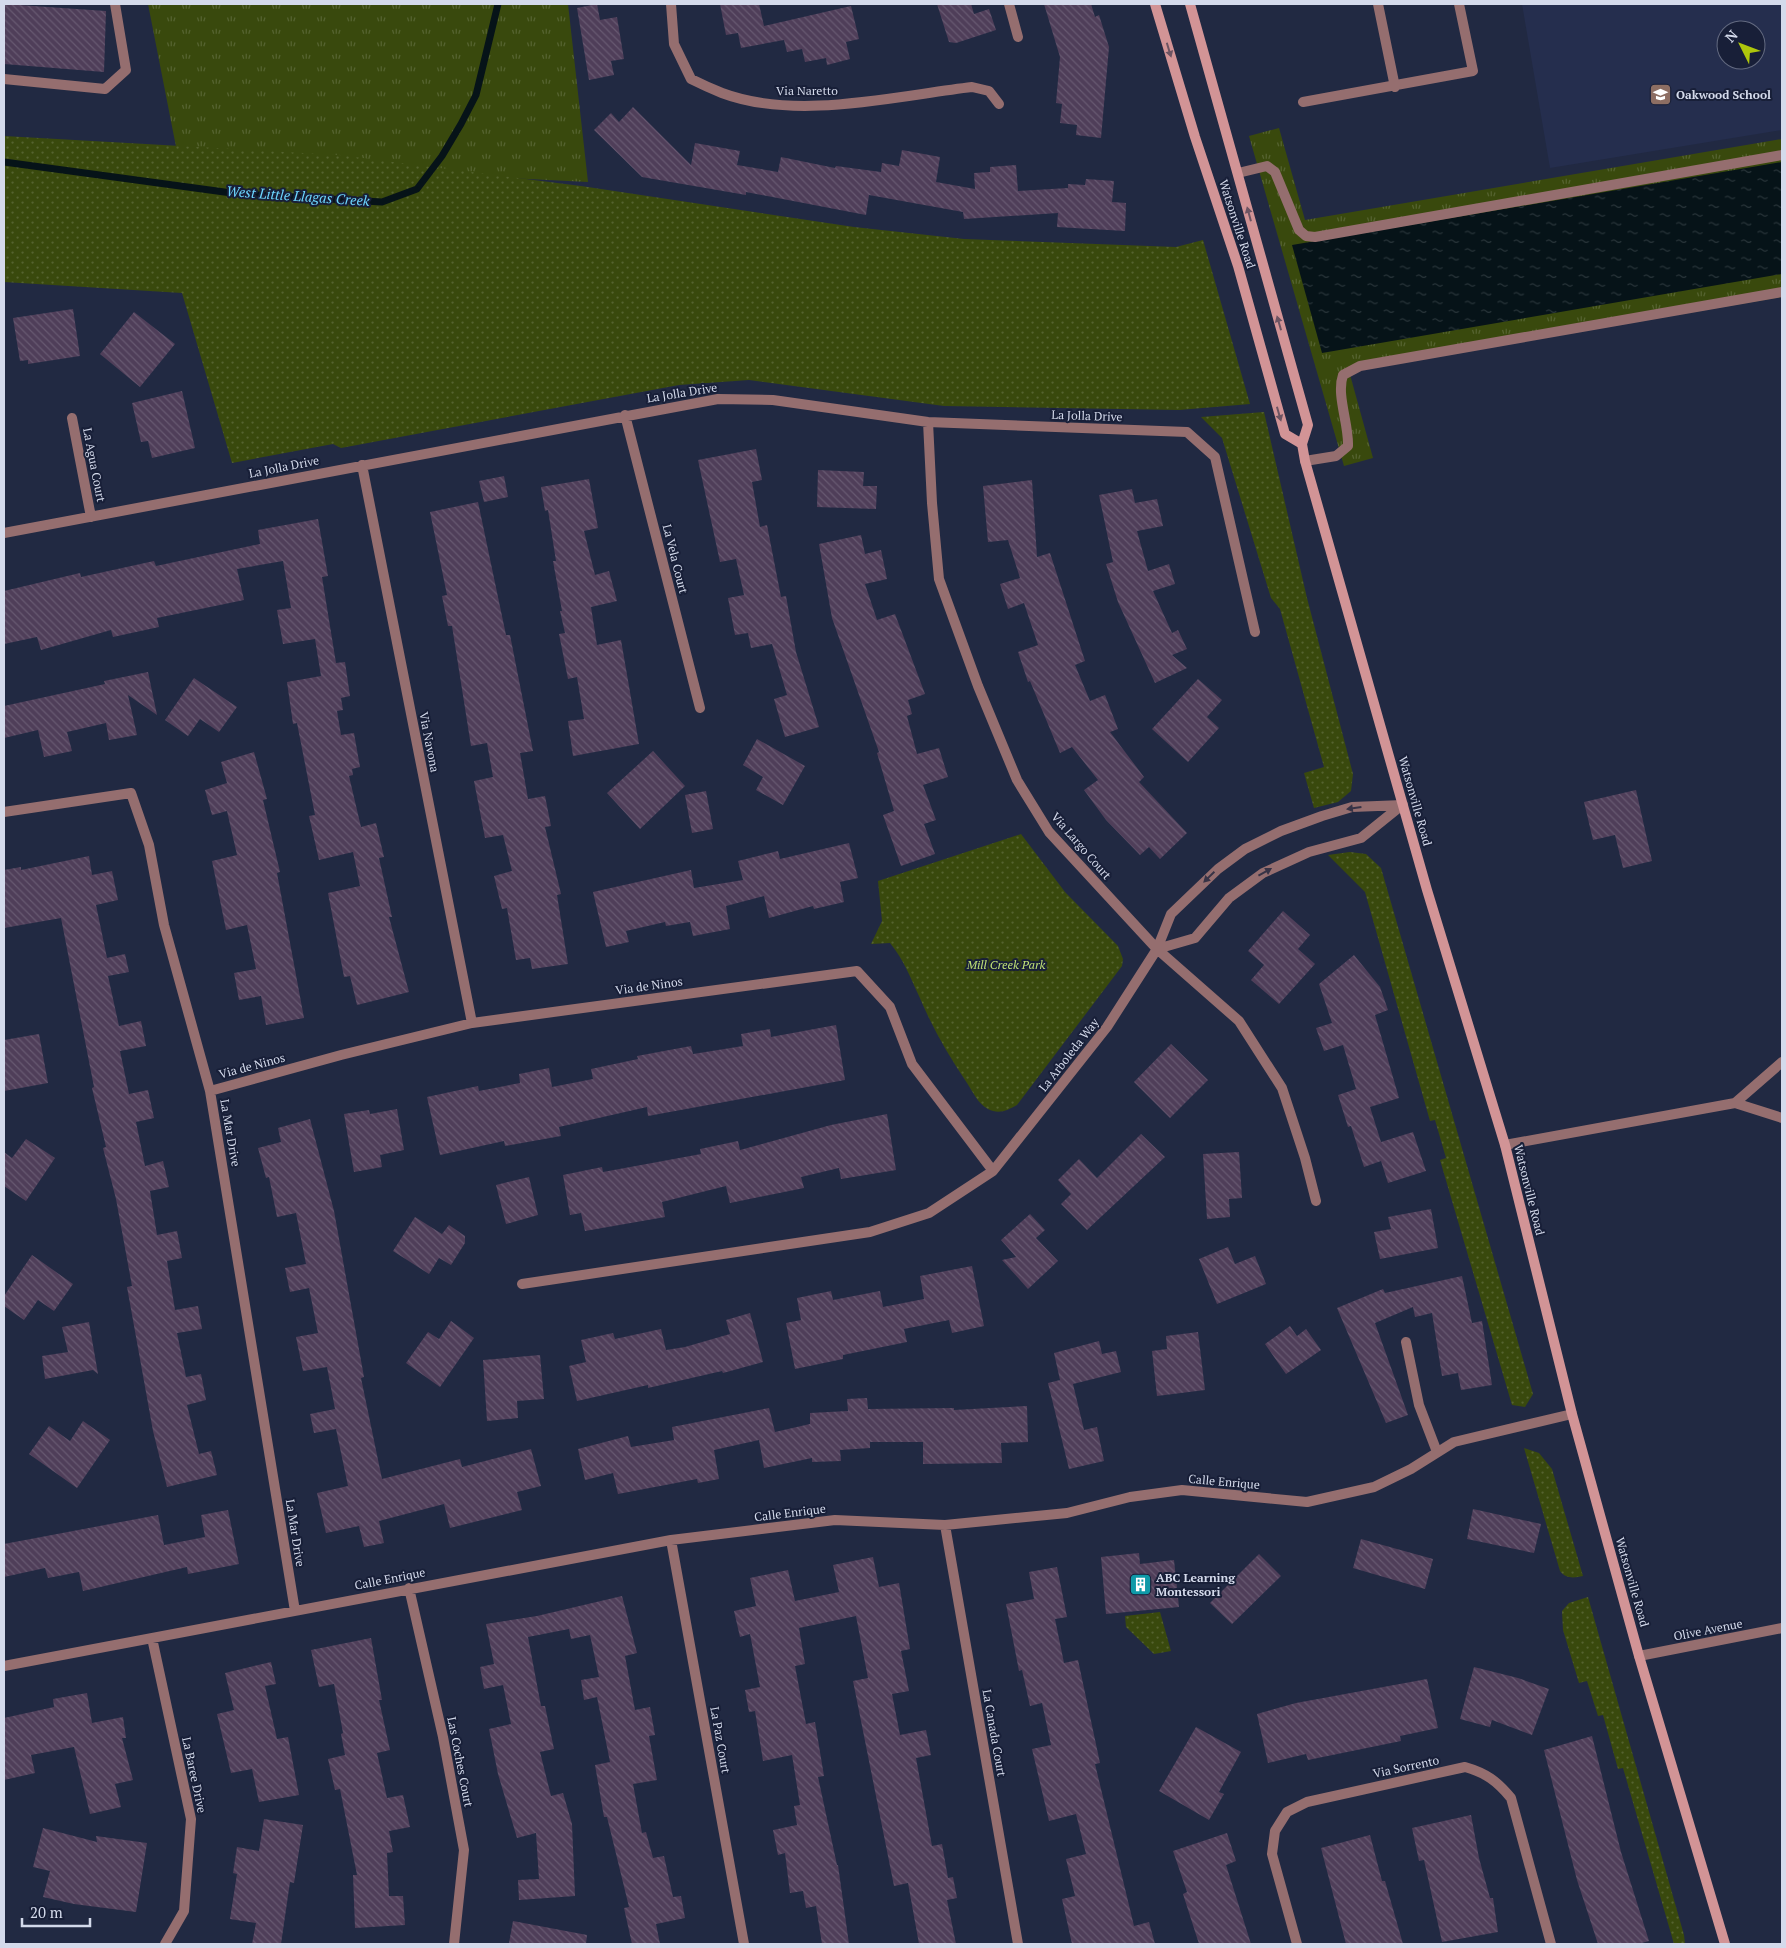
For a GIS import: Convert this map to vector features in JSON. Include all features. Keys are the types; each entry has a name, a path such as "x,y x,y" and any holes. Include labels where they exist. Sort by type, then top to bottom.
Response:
{"main road":[{"name":"Watsonville Road","path":"1155,4 1195,137 1238,266 1285,434 1302,444"},
{"name":"Watsonville Road","path":"1190,4 1308,425 1302,444 1305,461 1403,805 1505,1145 1572,1414 1639,1656 1725,1944"}],"street":[{"path":"4,79 105,89 126,70 115,4"},
{"name":"Via Naretto","path":"671,4 674,44 691,79 724,94 760,102 799,105 839,104 972,87 990,91 998,104"},
{"path":"1009,4 1018,37"},
{"path":"1378,4 1395,87"},
{"path":"1303,102 1395,87 1473,71 1459,4"},
{"path":"1238,173 1267,166 1275,172 1299,230 1306,236 1315,237 1782,155"},
{"path":"1305,461 1336,456 1348,446 1349,429 1340,385 1342,375 1360,366 1782,292"},
{"name":"La Jolla Drive","path":"4,533 718,398 773,400 928,422 1187,432 1215,458 1254,632"},
{"name":"La Vela Court","path":"625,415 700,708"},
{"name":"La Agua Court","path":"72,418 91,517"},
{"name":"Via Largo Court","path":"928,422 932,503 939,579 978,686 1017,780 1049,832 1157,950 1239,1021 1282,1088 1305,1158 1316,1201"},
{"name":"Via Navona","path":"362,465 472,1023"},
{"name":"La Mar Drive","path":"4,812 131,792 149,845 164,925 210,1091 295,1611"},
{"path":"1157,950 1195,938 1229,898 1263,873 1309,852 1361,838 1403,805"},
{"name":"La Arboleda Way","path":"522,1284 870,1232 929,1213 993,1171 1108,1027 1157,950 1171,914 1218,869 1245,849 1281,831 1352,807 1403,805"},
{"name":"Via de Ninos","path":"210,1091 341,1055 472,1023 857,971 890,1007 912,1064 993,1171"},
{"path":"1735,1103 1782,1062"},
{"path":"1505,1145 1735,1103 1782,1118"},
{"path":"1406,1342 1419,1405 1437,1452"},
{"name":"Calle Enrique","path":"4,1666 671,1540 835,1520 945,1525 1067,1513 1130,1497 1182,1490 1307,1502 1374,1487 1454,1442 1572,1414"},
{"name":"La Canada Court","path":"945,1525 1018,1944"},
{"name":"La Paz Court","path":"671,1540 744,1944"},
{"name":"Las Coches Court","path":"410,1588 443,1737 464,1850 454,1944"},
{"name":"Olive Avenue","path":"1639,1656 1782,1628"},
{"name":"La Baree Drive","path":"152,1638 191,1819 184,1911 165,1944"},
{"name":"Via Sorrento","path":"1297,1944 1272,1854 1275,1831 1287,1812 1307,1802 1466,1767 1485,1773 1499,1784 1511,1798 1551,1944"}],"shaded area":[{"name":"Oakwood School","path":"1522,4 1782,4 1782,130 1550,168"}],"green space":[{"path":"148,4 568,4 588,182 179,162"},
{"path":"1279,128 1305,220 1782,139 1782,297 1349,371 1373,458 1344,466 1249,136"},
{"path":"4,136 339,155 581,186 854,227 964,239 1176,247 1203,240 1250,404 1179,410 944,406 749,380 679,385 341,448 333,444 232,463 182,293 4,282"},
{"path":"1264,412 1307,598 1353,774 1351,791 1338,802 1314,808 1304,773 1324,767 1280,609 1271,598 1222,438 1201,417"},
{"name":"Mill Creek Park","path":"1021,834 1065,892 1118,946 1123,959 1122,966 1017,1105 1007,1110 996,1112 984,1107 953,1062 895,949 890,943 871,944 882,921 878,881"},
{"path":"1350,852 1366,854 1381,868 1533,1394 1525,1407 1512,1405 1440,1160 1446,1158 1435,1120 1430,1121 1365,892 1328,855"},
{"path":"1524,1448 1539,1453 1552,1469 1583,1576 1570,1577 1560,1571"},
{"path":"1588,1597 1685,1944 1674,1944 1623,1768 1618,1769 1603,1715 1598,1716 1587,1681 1579,1683 1563,1630 1562,1611 1569,1603"},
{"path":"1160,1612 1171,1651 1154,1654 1126,1627 1125,1616"}],"water":[{"path":"1782,162 1782,274 1322,353 1292,245"}],"building":[{"path":"4,4 106,11 104,72 4,64"},
{"path":"597,4 600,20 617,17 624,59 611,61 614,75 589,80 577,8"},
{"path":"720,4 759,4 764,26 851,6 859,39 846,42 850,59 827,65 826,58 805,62 802,49 787,52 784,40 741,48 738,33 726,35"},
{"path":"937,4 971,4 974,14 989,9 996,30 956,43 949,42"},
{"path":"1044,4 1091,4 1095,17 1099,15 1109,47 1101,138 1076,135 1077,125 1060,123 1062,104 1056,103 1060,57"},
{"path":"633,107 691,165 695,143 740,151 737,165 778,172 781,157 835,168 836,166 881,172 882,163 899,166 902,150 940,157 936,182 975,189 974,173 990,172 990,167 1016,165 1018,191 1068,188 1068,184 1085,185 1086,179 1114,181 1112,202 1126,203 1125,231 1057,227 1058,213 964,219 963,212 869,195 866,215 746,192 746,195 642,177 594,130 611,113 619,122"},
{"path":"73,309 80,356 28,364 28,360 20,361 13,318"},
{"path":"134,312 175,344 140,387 100,354"},
{"path":"182,391 195,448 152,458 148,441 141,442 132,403"},
{"path":"756,449 762,480 752,482 760,527 767,525 781,597 786,596 796,652 819,727 785,737 774,699 787,695 772,644 751,648 748,633 735,635 728,598 744,595 736,559 720,562 698,460"},
{"path":"818,470 864,472 863,486 877,486 876,509 817,507"},
{"path":"504,476 508,497 484,502 479,481"},
{"path":"589,479 598,528 584,531 595,575 609,571 617,601 591,607 597,645 621,640 639,744 573,756 568,721 584,719 577,677 568,679 559,634 565,633 553,561 556,561 548,510 545,511 541,487"},
{"path":"1032,480 1037,557 1050,553 1085,661 1075,665 1090,701 1105,695 1118,729 1110,732 1144,777 1139,782 1187,833 1160,859 1149,847 1140,855 1106,820 1084,790 1098,780 1072,747 1060,753 1030,681 1028,682 1018,652 1038,645 1024,603 1008,609 1000,584 1020,578 1008,540 988,542 983,486"},
{"path":"1132,489 1135,503 1157,499 1163,526 1137,531 1148,571 1169,564 1175,584 1153,591 1172,633 1178,630 1187,649 1172,655 1187,668 1155,683 1118,602 1106,564 1113,562 1099,495"},
{"path":"478,502 506,635 510,635 533,751 520,753 528,799 545,796 551,826 545,827 561,894 557,895 568,964 532,969 530,958 516,960 507,908 502,909 494,876 512,871 503,835 485,838 474,781 493,777 487,743 471,746 452,626 448,626 442,596 447,595 430,512"},
{"path":"318,519 328,576 322,577 336,663 345,662 350,696 341,698 343,710 337,711 341,735 354,733 360,767 352,769 353,775 349,776 361,827 376,823 384,857 379,858 392,917 389,917 409,992 357,1005 350,976 344,977 328,893 360,886 353,852 319,860 309,816 315,815 297,723 293,724 287,682 321,676 315,639 283,644 277,610 291,608 283,561 237,569 244,600 157,618 159,627 113,637 111,630 41,650 37,637 4,644 4,591 80,573 81,577 154,561 156,566 260,544 258,530"},
{"path":"861,535 865,554 881,550 887,579 865,584 877,620 895,614 925,694 908,700 912,714 907,716 917,754 939,748 948,777 923,785 936,820 924,824 935,854 901,866 883,815 894,811 877,753 879,752 832,618 819,544"},
{"path":"148,672 157,715 128,695 137,735 109,740 106,723 67,732 72,751 44,757 38,730 4,738 4,706 105,684 104,681"},
{"path":"194,678 237,707 219,732 200,719 188,736 165,720"},
{"path":"1198,679 1222,700 1207,717 1219,728 1188,762 1152,729"},
{"path":"757,739 805,766 783,805 756,790 763,777 743,765"},
{"path":"653,751 685,786 640,829 607,793"},
{"path":"254,752 267,799 263,800 280,872 277,873 304,1018 266,1025 261,996 239,1000 234,973 256,969 247,925 226,930 212,861 237,855 227,811 212,815 205,790 227,783 221,762"},
{"path":"1636,790 1652,861 1623,868 1615,835 1593,840 1584,802"},
{"path":"706,791 713,829 692,833 685,795"},
{"path":"849,843 858,878 840,882 844,902 814,909 813,906 769,918 764,896 726,906 730,929 693,936 690,922 666,926 665,922 626,931 629,942 606,947 593,892 691,870 694,888 743,880 738,861 778,851 780,859"},
{"path":"89,856 92,875 112,871 118,900 96,905 107,958 125,954 129,972 108,976 119,1026 141,1021 146,1046 120,1051 129,1094 148,1090 154,1118 136,1122 145,1166 163,1161 169,1187 150,1191 157,1235 177,1231 182,1258 167,1261 175,1310 198,1306 202,1329 177,1333 186,1377 201,1374 206,1400 187,1405 199,1454 211,1451 217,1475 167,1487 153,1431 127,1287 132,1286 116,1199 103,1148 106,1147 92,1088 94,1087 61,918 4,928 4,870 21,867 21,870"},
{"path":"1283,911 1310,935 1298,949 1315,964 1279,1004 1251,980 1264,965 1248,951"},
{"path":"1354,955 1380,987 1388,1010 1375,1015 1399,1098 1370,1107 1381,1142 1413,1132 1426,1171 1388,1183 1381,1161 1364,1167 1351,1126 1348,1127 1338,1095 1356,1089 1343,1045 1324,1051 1316,1028 1332,1023 1319,984"},
{"path":"836,1025 845,1080 648,1116 647,1107 559,1127 561,1136 505,1146 504,1141 440,1155 427,1097 478,1086 479,1091 520,1083 519,1074 549,1068 552,1087 593,1079 591,1069 638,1059 637,1056 691,1046 693,1054 743,1046 741,1034 770,1029 771,1037"},
{"path":"39,1034 48,1083 4,1091 4,1040"},
{"path":"1171,1044 1208,1080 1170,1118 1134,1082"},
{"path":"397,1109 404,1150 380,1155 382,1167 354,1172 344,1114 369,1110 370,1114"},
{"path":"887,1114 896,1170 841,1179 839,1168 801,1177 804,1188 730,1203 726,1186 662,1202 665,1217 585,1231 581,1213 570,1215 563,1175 602,1167 603,1172 701,1154 700,1149 738,1141 740,1150 831,1125"},
{"path":"310,1119 334,1211 364,1377 361,1378 382,1479 460,1459 462,1467 531,1449 541,1486 517,1492 522,1510 450,1528 444,1504 379,1521 384,1543 364,1547 359,1526 326,1533 317,1493 348,1486 336,1429 314,1433 310,1414 335,1409 327,1367 303,1371 296,1337 318,1333 309,1288 290,1292 285,1268 306,1264 296,1213 277,1217 269,1177 266,1178 258,1148 281,1142 278,1128"},
{"path":"1141,1134 1165,1157 1087,1230 1061,1204 1071,1194 1058,1180 1079,1159 1097,1178"},
{"path":"26,1139 55,1158 26,1201 4,1186 4,1152 12,1158"},
{"path":"1239,1152 1242,1198 1229,1199 1230,1217 1207,1219 1203,1154"},
{"path":"529,1177 538,1215 506,1224 496,1185"},
{"path":"1431,1209 1438,1248 1380,1259 1374,1232 1391,1229 1388,1217"},
{"path":"1030,1214 1045,1230 1036,1238 1058,1261 1028,1289 1002,1260 1016,1257 1001,1240"},
{"path":"415,1217 442,1234 449,1225 465,1236 465,1243 451,1265 439,1258 429,1274 393,1251"},
{"path":"1228,1247 1235,1264 1255,1256 1266,1284 1217,1304 1199,1259"},
{"path":"32,1255 73,1284 54,1311 38,1300 24,1320 4,1306 4,1296"},
{"path":"972,1266 984,1326 952,1333 949,1320 904,1329 907,1342 843,1355 843,1359 795,1369 786,1323 801,1320 797,1298 831,1291 833,1300 880,1291 883,1307 924,1299 920,1276"},
{"path":"1462,1276 1472,1323 1482,1321 1492,1385 1461,1390 1458,1373 1442,1376 1432,1313 1415,1317 1413,1307 1375,1323 1408,1415 1386,1423 1337,1308 1383,1289 1385,1293"},
{"path":"750,1313 763,1362 723,1373 722,1371 648,1388 648,1385 577,1401 569,1366 586,1362 581,1340 613,1333 615,1339 661,1329 666,1350 685,1347 730,1334 726,1320"},
{"path":"451,1321 474,1338 440,1387 406,1363 428,1332 439,1339"},
{"path":"89,1322 98,1374 93,1370 45,1379 42,1356 68,1352 62,1327"},
{"path":"1290,1326 1297,1336 1306,1329 1321,1350 1286,1374 1265,1344"},
{"path":"1198,1332 1205,1390 1157,1396 1152,1351 1167,1349 1166,1336"},
{"path":"1099,1341 1102,1354 1116,1351 1121,1372 1073,1384 1084,1430 1097,1427 1104,1461 1069,1469 1048,1383 1060,1380 1054,1353"},
{"path":"540,1355 544,1399 517,1401 518,1418 487,1421 483,1360"},
{"path":"867,1398 868,1409 954,1408 954,1410 1027,1406 1028,1442 1001,1443 1002,1463 923,1464 923,1442 870,1442 870,1448 840,1450 841,1461 812,1462 812,1458 764,1468 759,1440 714,1450 719,1479 698,1483 697,1479 618,1494 613,1473 585,1480 578,1449 628,1436 631,1447 674,1440 672,1427 769,1408 775,1432 810,1424 810,1413 848,1411 847,1399"},
{"path":"83,1421 110,1440 77,1488 29,1454 49,1426 70,1441"},
{"path":"1473,1509 1541,1524 1534,1553 1467,1539"},
{"path":"228,1510 239,1564 188,1574 187,1567 83,1591 79,1572 48,1578 45,1568 4,1577 4,1544 158,1515 164,1545 205,1537 201,1515"},
{"path":"1361,1539 1433,1559 1425,1589 1353,1568"},
{"name":"ABC Learning Montessori","path":"1139,1553 1140,1564 1174,1560 1179,1607 1106,1614 1101,1557"},
{"path":"1259,1554 1281,1576 1232,1624 1210,1603"},
{"path":"873,1557 879,1587 899,1583 910,1649 901,1651 909,1691 892,1694 900,1735 926,1730 931,1755 916,1758 932,1846 942,1844 948,1878 953,1877 957,1898 947,1900 956,1944 919,1944 908,1883 894,1886 853,1681 868,1678 856,1616 799,1628 805,1664 795,1666 806,1724 815,1722 824,1776 818,1777 838,1865 849,1944 822,1944 816,1906 806,1908 803,1891 790,1893 785,1853 778,1855 773,1830 797,1825 794,1806 800,1805 792,1755 763,1761 755,1711 749,1712 745,1690 760,1687 750,1634 740,1637 734,1611 756,1606 750,1578 788,1570 795,1601 839,1592 833,1565"},
{"path":"1057,1567 1067,1617 1055,1619 1064,1663 1078,1660 1100,1763 1095,1764 1134,1926 1149,1922 1155,1944 1072,1944 1062,1899 1075,1896 1066,1859 1086,1854 1076,1814 1049,1821 1032,1749 1051,1745 1042,1703 1030,1706 1022,1670 1019,1671 1006,1604 1034,1599 1029,1572"},
{"path":"622,1596 637,1653 625,1656 635,1710 650,1707 655,1735 649,1736 657,1780 633,1784 642,1833 646,1832 653,1858 664,1856 673,1897 681,1896 685,1918 656,1924 660,1944 632,1944 624,1908 629,1907 607,1817 604,1817 595,1765 610,1762 597,1697 584,1700 581,1680 599,1677 590,1635 571,1639 569,1629 528,1637 541,1706 545,1706 554,1749 540,1752 551,1796 563,1793 572,1824 575,1896 519,1900 518,1880 539,1879 536,1833 517,1838 498,1774 489,1729 511,1724 503,1685 484,1689 480,1667 494,1664 486,1624 537,1616"},
{"path":"371,1638 382,1700 379,1700 390,1750 377,1753 387,1798 403,1795 410,1827 389,1831 393,1852 387,1853 389,1896 403,1896 405,1925 355,1928 353,1875 357,1875 340,1789 335,1790 328,1759 345,1755 341,1734 343,1733 334,1684 319,1687 311,1650"},
{"path":"271,1662 276,1684 265,1686 277,1739 288,1737 299,1795 259,1802 252,1769 231,1773 217,1714 234,1710 225,1673"},
{"path":"1474,1667 1518,1678 1549,1689 1532,1735 1492,1720 1490,1727 1460,1719"},
{"path":"1427,1679 1438,1728 1400,1736 1401,1741 1308,1760 1306,1754 1268,1763 1257,1714 1296,1703"},
{"path":"87,1693 92,1723 123,1717 126,1738 122,1738 133,1780 115,1784 121,1807 90,1814 74,1747 31,1755 35,1773 4,1780 4,1718 54,1707 53,1699"},
{"path":"1196,1727 1241,1752 1219,1792 1224,1794 1209,1820 1159,1791"},
{"path":"1592,1736 1621,1852 1649,1941 1638,1944 1598,1944 1577,1880 1544,1750"},
{"path":"1471,1815 1479,1858 1490,1898 1493,1898 1498,1932 1442,1942 1424,1860 1419,1861 1412,1828"},
{"path":"264,1819 303,1825 294,1883 290,1882 281,1944 252,1944 256,1923 230,1919 237,1874 233,1873 237,1847 259,1851"},
{"path":"43,1828 97,1842 96,1836 147,1843 136,1912 74,1904 43,1897 50,1871 33,1867"},
{"path":"1227,1833 1236,1861 1226,1865 1251,1944 1199,1944 1183,1894 1187,1892 1173,1851"},
{"path":"1370,1835 1382,1881 1385,1881 1403,1944 1346,1944 1321,1848"},
{"path":"513,1921 587,1935 586,1944 509,1943"}],"waterway":[{"name":"West Little Llagas Creek","path":"4,162 239,194 382,202 417,189 442,156 461,124 476,95 498,4"}],"place":[{"name":"Oakwood School","path":"1660,95"},
{"name":"ABC Learning Montessori","path":"1140,1585"}]}
